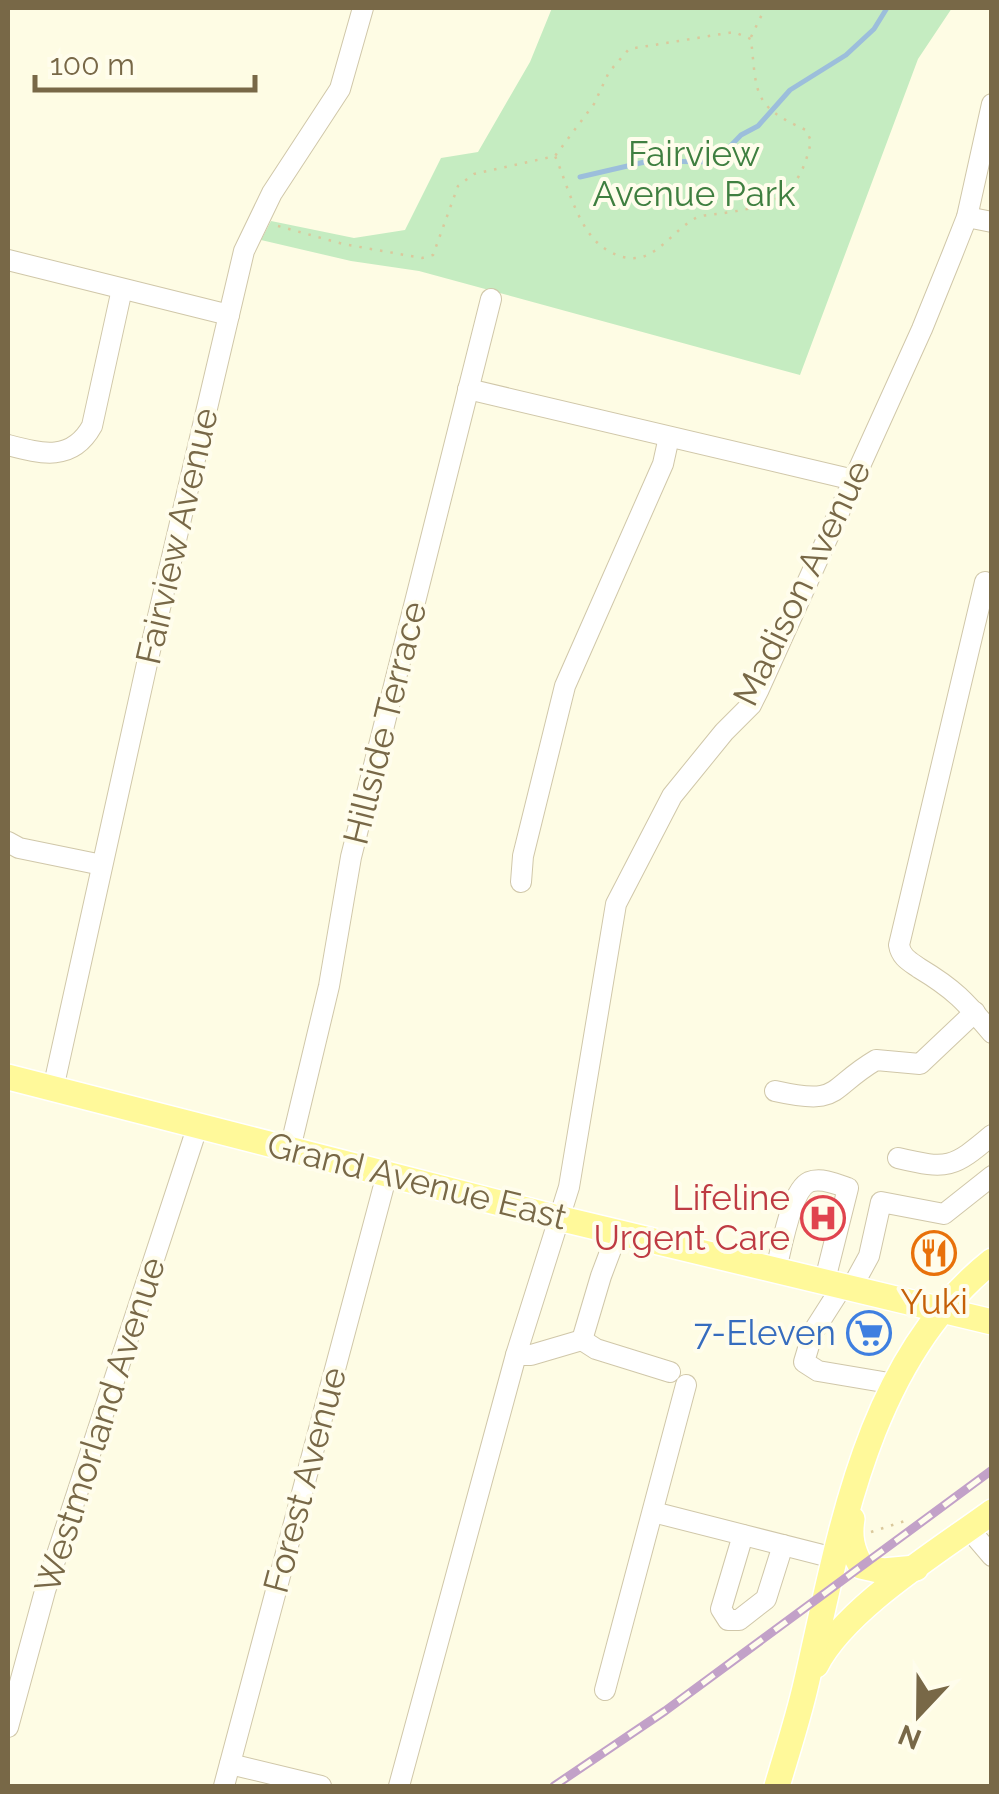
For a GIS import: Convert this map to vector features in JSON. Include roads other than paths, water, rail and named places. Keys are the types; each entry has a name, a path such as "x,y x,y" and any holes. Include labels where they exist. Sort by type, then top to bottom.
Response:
{"main road":[{"name":"Grand Avenue East","path":"8,1077 558,1218 992,1322"},
{"path":"777,1786 805,1688 834,1558 861,1470 890,1395 926,1332 992,1261"},
{"path":"861,1470 850,1532 853,1552 862,1566"},
{"path":"805,1688 818,1659 860,1612 992,1512"},
{"path":"834,1558 883,1571 917,1568"}],"street":[{"name":"Fairview Avenue","path":"53,1089 244,251 281,179 340,89 363,8"},
{"name":"Madison Avenue","path":"399,1786 516,1355 569,1187 616,904 672,796 751,706 922,329 967,217 992,104"},
{"path":"967,217 992,222"},
{"path":"8,260 228,315"},
{"path":"8,446 52,455 76,447 86,437 92,426 122,289"},
{"name":"Hillside Terrace","path":"290,1149 329,986 351,857 491,299"},
{"path":"468,388 854,480"},
{"path":"522,882 524,856 566,686 663,464 669,437"},
{"path":"985,582 898,945 910,962 956,990 992,1033"},
{"path":"8,842 102,865"},
{"path":"776,1091 820,1098 840,1089 876,1060 920,1064 975,1012"},
{"name":"Westmorland Avenue","path":"8,1727 45,1590 198,1125"},
{"path":"898,1158 942,1166 962,1160 992,1135"},
{"name":"Forest Avenue","path":"224,1786 387,1174"},
{"path":"890,1395 852,1379 818,1372 804,1362 813,1332 841,1285 869,1256 881,1202 944,1214 992,1176"},
{"path":"776,1270 796,1194 819,1180 848,1188 841,1285"},
{"path":"582,1340 618,1231"},
{"path":"813,1332 814,1296 841,1285"},
{"path":"516,1355 532,1355 582,1340 596,1349 678,1379 652,1512 605,1690"},
{"path":"652,1512 834,1558"},
{"path":"969,1529 992,1556"},
{"path":"743,1535 721,1609 728,1620 738,1620 766,1599 783,1545"},
{"path":"230,1764 321,1786"}],"waterway":[{"path":"580,177 649,161 715,162 741,135 758,126 790,90 846,55 874,29 887,8"}],"railway":[{"path":"554,1786 665,1711 992,1470"}],"place":[{"name":"Lifeline Urgent Care","path":"823,1218"},
{"name":"Yuki","path":"934,1253"},
{"name":"7-Eleven","path":"869,1333"}],"park label":[{"name":"Fairview Avenue Park","path":"694,174"}]}
